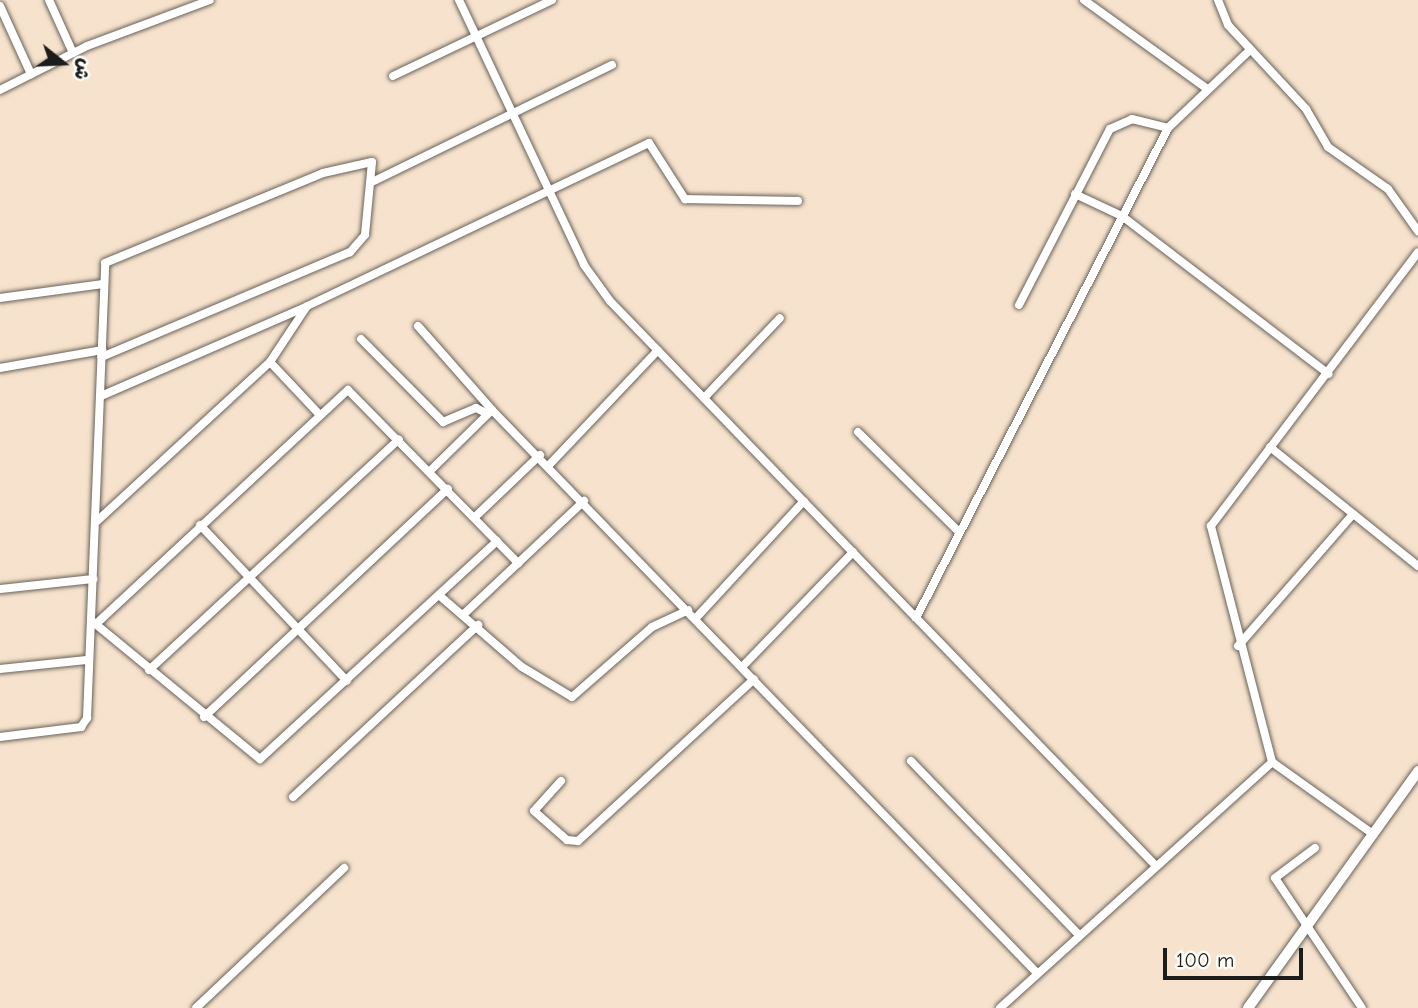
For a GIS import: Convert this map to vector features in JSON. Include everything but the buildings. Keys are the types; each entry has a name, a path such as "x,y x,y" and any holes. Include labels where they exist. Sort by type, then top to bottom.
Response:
{"street":[{"path":"49,0 73,54"},
{"path":"0,90 73,54 210,0"},
{"path":"458,0 584,265 658,350 1154,864"},
{"path":"393,76 552,0"},
{"path":"1084,0 1206,88"},
{"path":"1218,0 1250,50 1306,109 1328,147 1388,188 1418,231"},
{"path":"0,6 31,74"},
{"path":"916,618 1168,128 1206,88 1250,50"},
{"path":"372,182 612,65"},
{"path":"1019,305 1075,194 1121,121 1168,128"},
{"path":"101,396 307,306 649,143 685,199 798,201"},
{"path":"0,368 102,353 351,252 365,235 372,182 369,160 323,173 108,261 103,284 102,353 101,396 93,622 81,727 0,737"},
{"path":"1075,194 1122,216 1329,374"},
{"path":"1373,834 1272,762 1238,646 1211,526 1269,446 1329,374 1418,252"},
{"path":"0,298 103,284"},
{"path":"96,522 270,362 307,306"},
{"path":"704,398 780,318"},
{"path":"418,326 490,412 549,465 1036,972"},
{"path":"360,340 443,422 476,408 490,412"},
{"path":"549,465 658,350"},
{"path":"270,362 319,414"},
{"path":"93,622 319,414 352,390 518,563"},
{"path":"429,471 490,412"},
{"path":"859,432 959,532"},
{"path":"149,670 399,439"},
{"path":"1269,446 1418,566"},
{"path":"475,517 540,456"},
{"path":"204,717 448,489"},
{"path":"464,614 584,501"},
{"path":"696,618 804,502"},
{"path":"1238,646 1353,514"},
{"path":"200,525 347,681"},
{"path":"93,622 204,717 260,760 497,541"},
{"path":"743,667 853,552"},
{"path":"0,589 93,579"},
{"path":"440,596 478,625 522,667 572,698 652,627 688,610"},
{"path":"293,797 478,625"},
{"path":"0,669 87,660"},
{"path":"561,781 534,811 567,840 578,842 754,679"},
{"path":"911,761 1078,934"},
{"path":"1000,1008 1154,864 1272,762"},
{"path":"1248,1008 1418,771"},
{"path":"1315,848 1275,878 1362,1008"},
{"path":"196,1008 344,868"}]}
